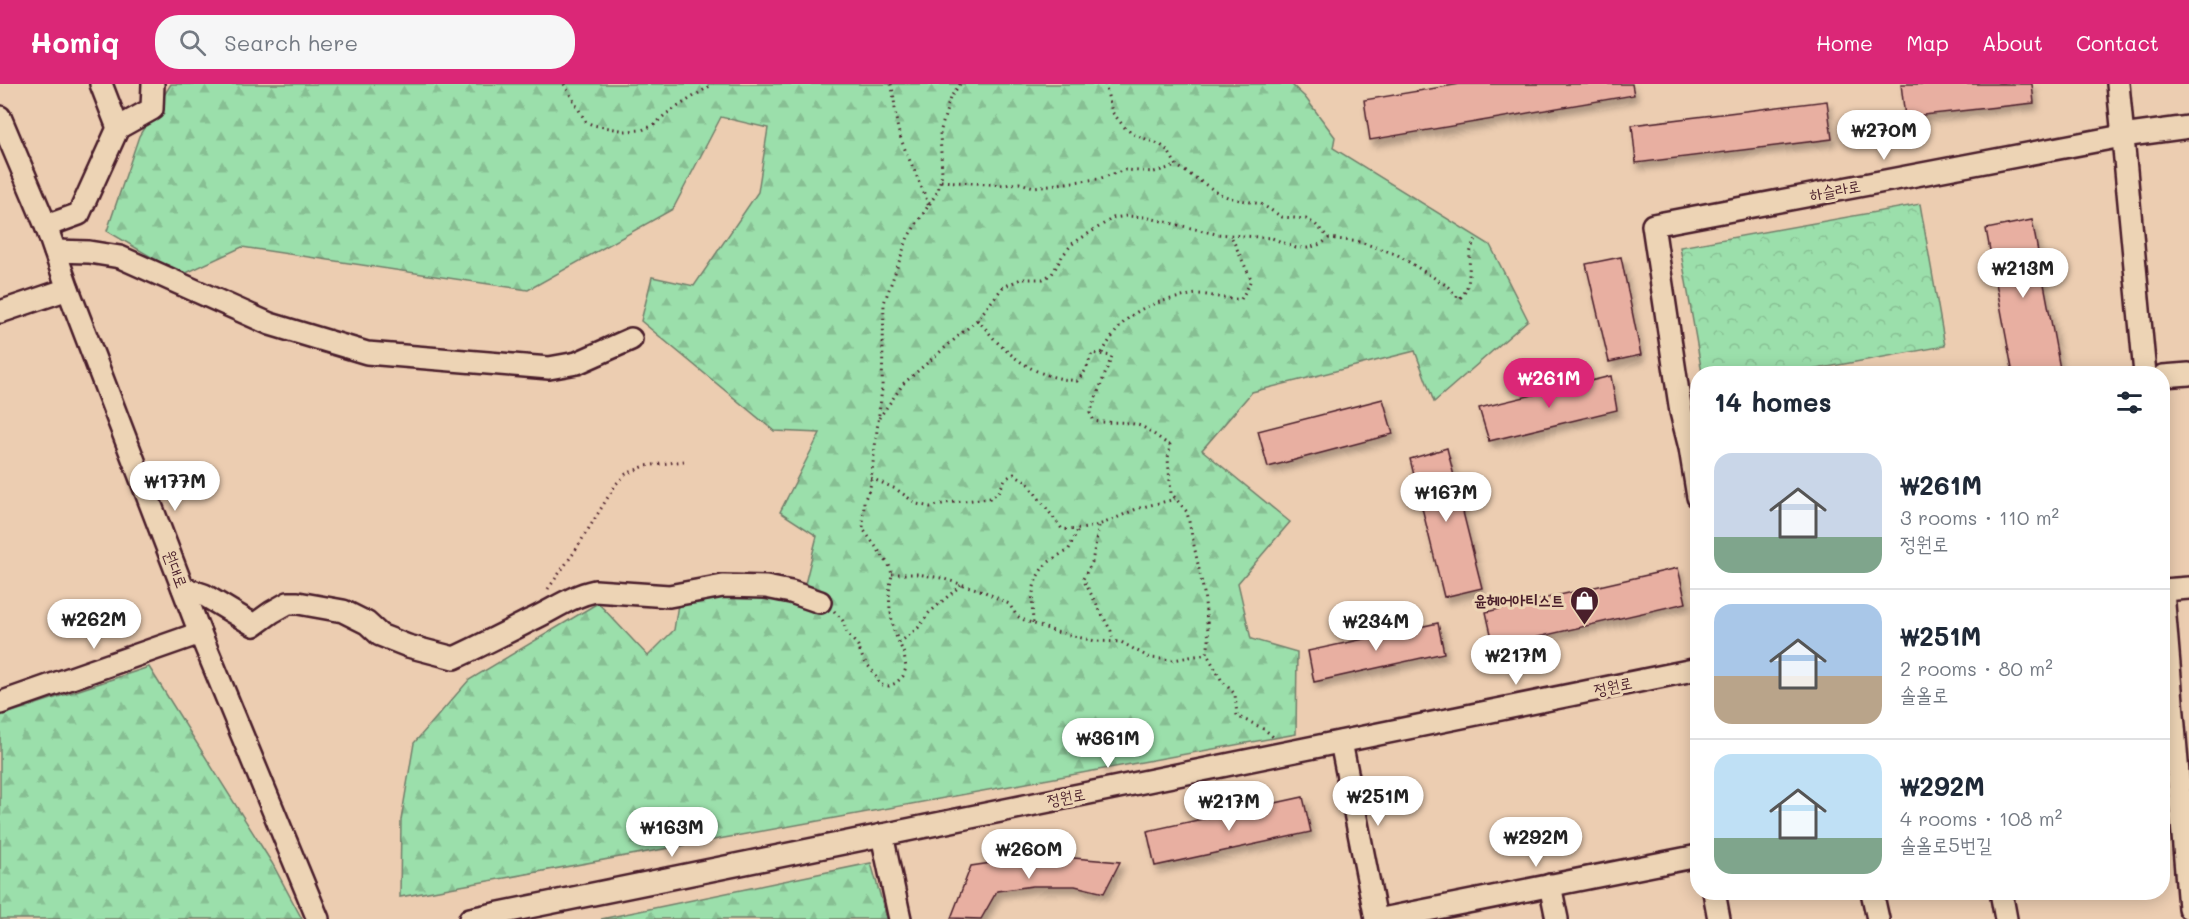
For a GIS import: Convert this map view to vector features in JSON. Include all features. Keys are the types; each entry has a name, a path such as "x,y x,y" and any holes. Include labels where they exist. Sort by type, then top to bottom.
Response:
{"street":[{"path":"101,84 118,128"},
{"path":"46,226 79,214 118,128 152,109 153,84"},
{"path":"2118,84 2144,366"},
{"name":"원대로","path":"0,117 46,226 200,633 318,919"},
{"name":"하슬라로","path":"1690,448 1681,412 1653,225 2122,135 2189,127"},
{"path":"55,251 89,252 120,257 270,324 367,353 549,368 577,363 631,339"},
{"path":"0,312 68,289"},
{"path":"2170,375 2189,374"},
{"path":"183,588 204,595 254,625 288,603 334,609 366,623 380,635 408,646 454,658 532,620 563,602 583,593 595,591 669,596 723,586 766,587 791,592 820,602"},
{"path":"2170,590 2189,588"},
{"path":"0,703 200,633"},
{"path":"2170,665 2184,813 2189,908"},
{"name":"정원로","path":"470,919 1690,671"},
{"path":"1341,742 1376,919"},
{"path":"882,835 900,919"},
{"path":"1382,919 1690,858"},
{"path":"1550,885 1557,919"},
{"path":"1715,900 1719,919"},
{"path":"1874,900 1878,919"},
{"path":"2002,900 2006,919"}],"path":[{"path":"564,84 586,122 626,130 642,130 654,125 666,114 713,84"},
{"path":"891,84 900,136 921,182 929,207"},
{"path":"820,602 838,614 847,633 858,646 863,659 880,685 889,686 903,676 906,668 904,654 894,631 890,610 889,592 892,574 863,529 864,501 872,478 882,389 884,303 908,237 938,191 941,181 942,156 940,133 950,98 960,84"},
{"path":"1105,84 1112,112 1117,119 1135,135 1161,145 1177,166 1220,194 1262,204 1282,217 1306,219 1315,224 1329,238 1359,242 1406,259 1449,286 1460,299 1466,293 1468,285 1469,252 1478,237"},
{"path":"941,181 1004,185 1019,183 1034,187 1098,178 1125,170 1154,172 1177,166"},
{"path":"877,420 904,383 977,320 1003,287 1021,279 1043,279 1052,274 1072,244 1113,218 1145,217 1180,227 1231,236 1272,238 1296,248 1308,248 1321,244 1329,238"},
{"path":"1102,353 1111,337 1129,316 1155,302 1202,294 1228,300 1240,299 1251,279 1231,236"},
{"path":"977,320 998,343 1021,362 1034,371 1054,379 1077,381 1086,370 1092,353 1112,356 1090,413 1094,421 1135,424 1145,427 1154,436 1170,445 1168,471 1172,485 1171,493 1182,505 1190,521 1204,593 1209,640 1207,654 1222,681 1235,694 1237,716 1256,724 1271,734 1285,753"},
{"path":"543,596 575,551 616,484 626,474 645,466 684,461"},
{"path":"872,478 896,489 917,504 930,507 990,498 999,492 1005,479 1014,474 1026,481 1062,529 1078,530 1100,526 1136,510 1175,499"},
{"path":"1100,526 1092,562 1083,579 1111,631 1113,641"},
{"path":"1034,624 1035,581 1038,572 1055,556 1068,551 1078,530"},
{"path":"892,574 918,574 983,591 1009,604 1017,616 1034,624 1056,632 1095,641 1113,641 1128,645 1150,658 1173,660 1207,654"},
{"path":"899,643 918,628 929,613 961,584"}],"green space":[{"path":"171,84 1291,84 1305,97 1335,137 1333,148 1490,245 1528,320 1434,402 1415,351 1252,392 1202,450 1290,522 1238,583 1251,639 1297,652 1296,734 400,897 401,820 414,743 469,680 598,603 648,656 674,630 680,591 802,596 817,536 780,512 820,433 774,431 641,321 652,277 694,286 758,192 768,128 721,117 673,209 528,290 242,247 182,275 107,231 139,136"},
{"path":"1920,204 1945,346 1833,366 1701,366 1680,247"},
{"path":"149,667 272,863 302,919 0,919 0,716"},
{"path":"871,863 887,919 601,919"}],"building":[{"path":"1460,84 1632,84 1634,95 1370,140 1364,100"},
{"path":"1901,84 2032,84 2034,103 1905,117"},
{"path":"1827,101 1832,139 1636,163 1632,125"},
{"path":"2032,220 2059,366 2012,366 1986,229"},
{"path":"1621,257 1641,355 1609,362 1586,264"},
{"path":"1611,376 1617,410 1489,441 1479,408"},
{"path":"1383,399 1393,434 1268,467 1258,431"},
{"path":"1447,448 1482,588 1444,597 1410,459"},
{"path":"1678,568 1686,603 1494,647 1486,612"},
{"path":"1438,623 1444,653 1314,682 1308,651"},
{"path":"1303,797 1311,832 1155,866 1147,831"},
{"path":"1062,857 1120,862 1104,893 1075,886 1033,886 997,891 981,919 951,918 971,866 1018,859"}],"place":[{"name":"윤헤어아티스트","path":"1585,626"}]}
